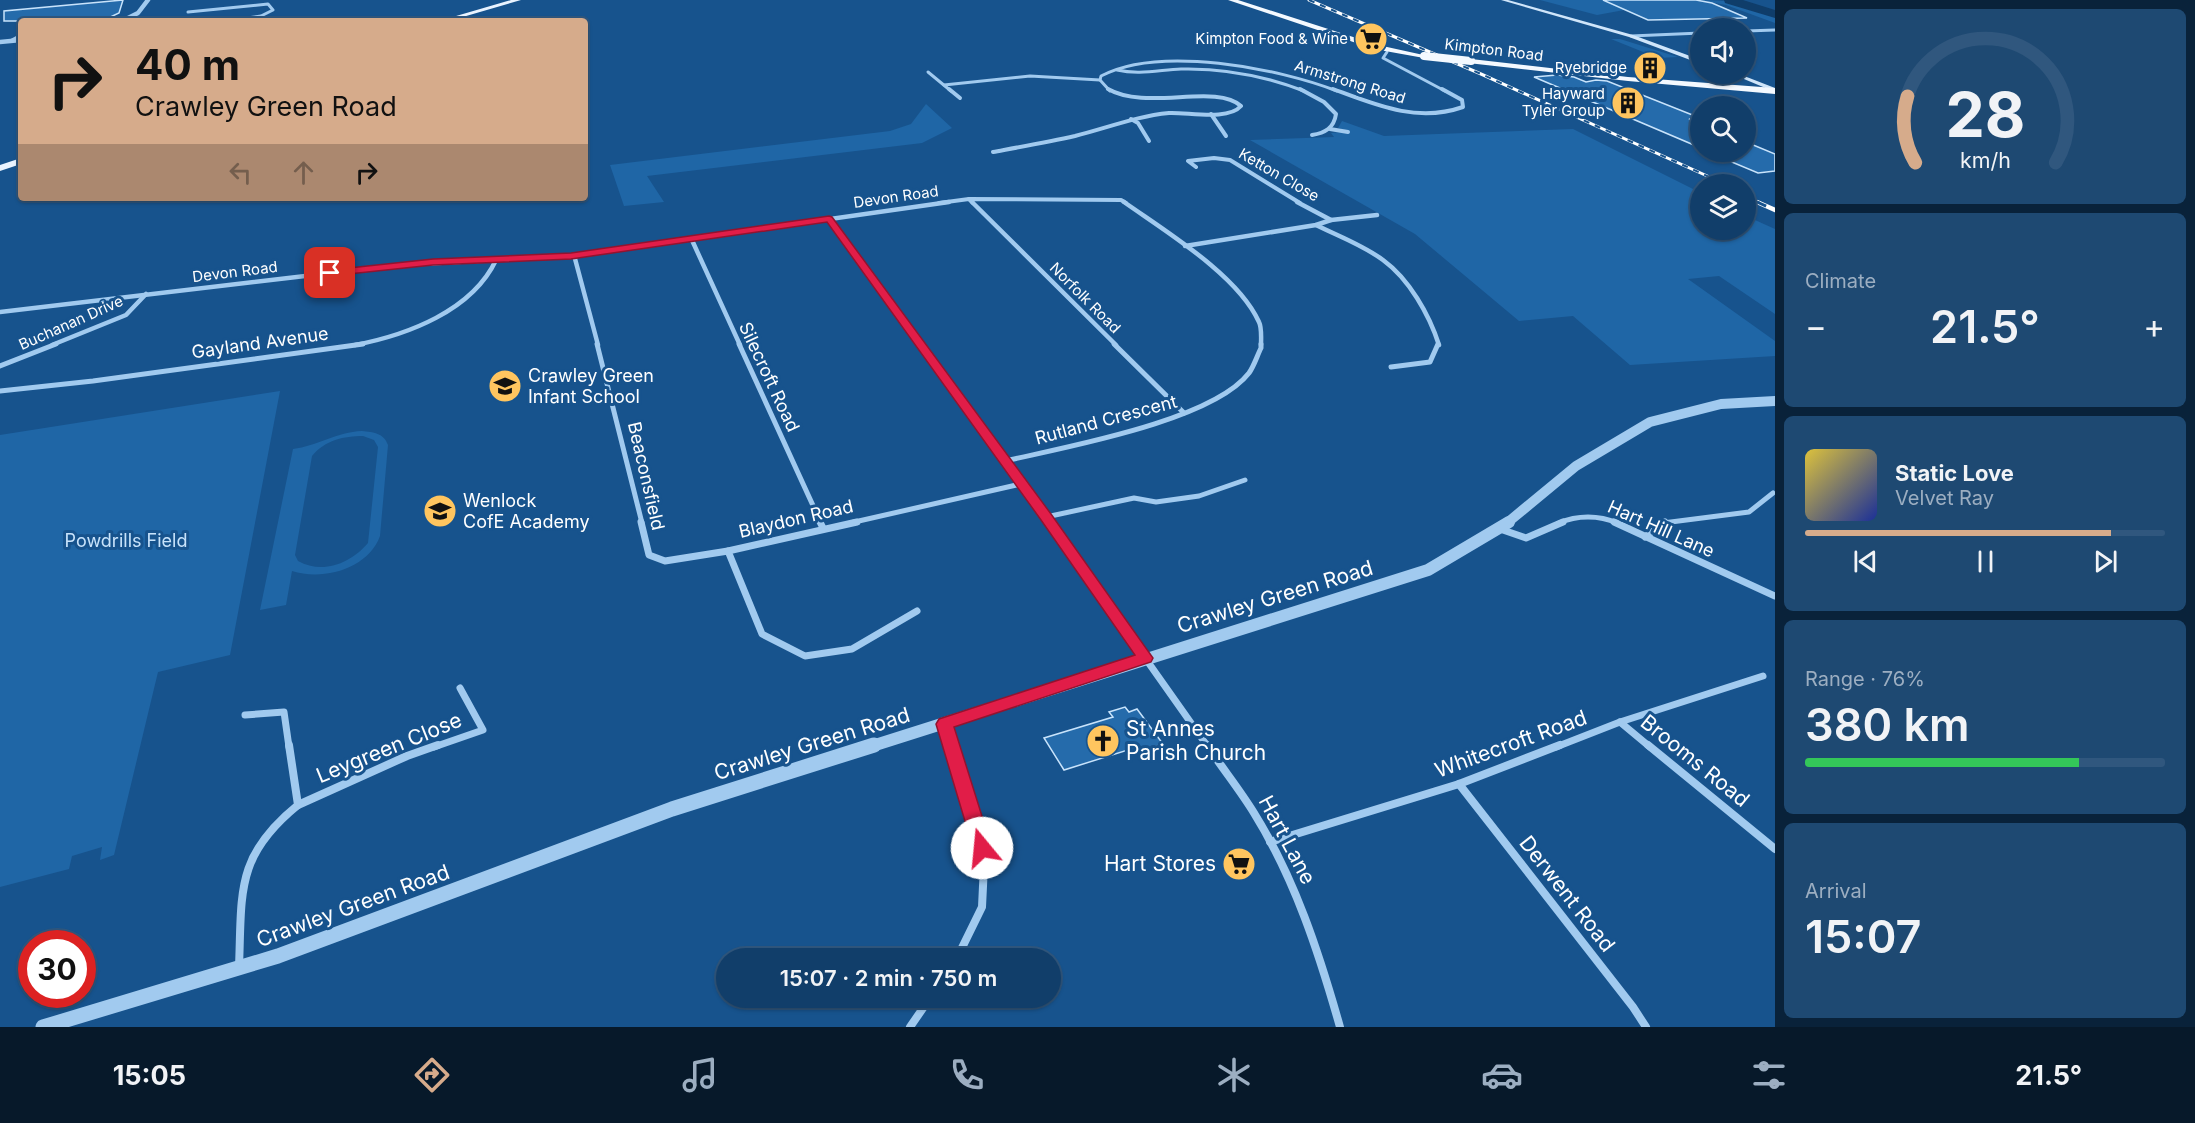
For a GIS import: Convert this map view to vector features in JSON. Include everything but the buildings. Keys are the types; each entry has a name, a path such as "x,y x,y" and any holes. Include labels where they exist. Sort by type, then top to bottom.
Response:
{"highway":[{"name":"Kimpton Road","path":"1231,0 1377,47 1424,56"},
{"name":"Kimpton Road","path":"1259,9 1387,52 1628,79 1775,90"}],"main road":[{"path":"452,18 518,0"},
{"path":"1503,0 1631,36 1690,58"},
{"path":"1756,82 1775,90"},
{"path":"0,168 18,162"}],"street":[{"path":"128,18 138,13 148,0"},
{"path":"188,12 259,4 268,4 273,10 254,18"},
{"path":"1756,31 1775,30"},
{"path":"1631,36 1690,33"},
{"path":"10,41 18,37"},
{"path":"0,42 18,40"},
{"name":"Armstrong Road","path":"1100,80 1101,76 1115,70 1165,62 1234,65 1310,81 1398,111 1440,114 1463,107 1462,100 1383,58 1387,52"},
{"path":"1115,70 1132,74 1182,69 1211,70 1277,81 1327,104 1336,114 1335,122 1330,129"},
{"path":"928,72 960,98"},
{"path":"944,85 1030,76 1100,80 1110,90 1134,97 1160,100 1213,97 1229,100 1240,106 1236,112 1173,113 1130,119 1074,136 993,152"},
{"path":"1211,114 1226,136"},
{"path":"1130,119 1138,123 1149,141"},
{"path":"1312,135 1330,129 1348,132"},
{"name":"Ketton Close","path":"1196,167 1188,161 1226,159 1275,190 1331,220"},
{"name":"Devon Road","path":"0,312 399,265 574,255 969,200 1118,199"},
{"name":"Rutland Crescent","path":"1005,461 1138,429 1184,413 1222,396 1249,373 1261,348 1260,324 1246,300 1224,278 1185,246 1118,199"},
{"name":"Norfolk Road","path":"969,200 1184,413"},
{"name":"Ketton Close","path":"1185,246 1316,225 1331,220 1377,215"},
{"name":"Hart Lane","path":"829,219 1046,517 1238,788 1284,867 1310,929 1333,997 1340,1027"},
{"name":"Ketton Close","path":"1316,225 1384,261 1403,281 1435,332 1438,346 1430,362 1391,367"},
{"name":"Silecroft Road","path":"691,238 823,528"},
{"name":"Beaconsfield","path":"574,255 622,439 649,555 665,561 728,550"},
{"name":"Gayland Avenue","path":"0,391 332,347 399,334 441,315 462,300 494,268 496,260"},
{"name":"Buchanan Drive","path":"0,366 126,315 146,294"},
{"name":"Crawley Green Road","path":"43,1027 278,956 672,808 945,724 1145,658 1428,570 1500,529 1576,466 1650,422 1720,404 1775,402"},
{"path":"1046,517 1134,498 1156,502 1200,496 1245,480"},
{"name":"Blaydon Road","path":"917,611 852,649 805,656 762,634 728,550 1021,484"},
{"path":"1645,537 1666,521 1749,512 1773,493"},
{"name":"Hart Hill Lane","path":"1500,529 1526,538 1573,517 1594,516 1608,519 1775,596"},
{"name":"Whitecroft Road","path":"1270,842 1458,784 1620,722 1763,676"},
{"name":"Leygreen Close","path":"239,968 244,874 254,849 280,817 298,805 407,756 483,730 460,688"},
{"name":"Leygreen Close","path":"245,715 284,712 298,805"},
{"name":"Brooms Road","path":"1620,722 1775,849"},
{"path":"945,724 981,843 984,865 982,907 962,948"},
{"name":"Derwent Road","path":"1458,784 1633,1007 1646,1027"},
{"path":"910,1027 923,1008"}],"green space":[{"path":"1540,0 1604,0 1635,8 1597,15"},
{"path":"1698,0 1756,6 1775,12 1775,23 1726,5"},
{"path":"1611,39 1620,39 1678,57 1658,58"},
{"path":"926,104 952,128 922,143 647,176 664,202 624,206 610,165 890,131 911,124"},
{"path":"1342,121 1384,136 1573,129 1690,188 1690,240 1756,240 1756,220 1775,229 1775,314 1719,276 1688,279 1775,341 1775,356 1630,365 1573,316 1519,321 1415,234 1250,140 1334,137 1331,133 1348,131 1338,128"},
{"name":"Powdrills Field","path":"280,391 230,655 158,672 114,855 100,860 102,847 72,856 69,869 0,887 0,435"},
{"path":"353,432 378,434 388,445 380,536 366,557 343,570 317,574 292,571 286,605 260,610 293,449","holes":["363,436 374,440 378,447 368,543 353,556 336,565 317,567 298,561 295,555 312,456 323,446 342,438"]}],"waterway":[{"path":"1730,0 1775,14"}],"railway":[{"path":"1309,0 1481,74 1703,174"},
{"path":"1756,201 1760,203"},
{"path":"1757,202 1775,210"}],"place":[{"name":"Kimpton Food & Wine","path":"1371,39"},
{"name":"Ryebridge","path":"1650,68"},
{"name":"Hayward Tyler Group","path":"1628,103"},
{"name":"Crawley Green Infant School","path":"505,386"},
{"name":"Wenlock CofE Academy","path":"440,511"},
{"name":"St Annes Parish Church","path":"1103,741"},
{"name":"Hart Stores","path":"1239,864"}],"route":[{"path":"330,273 433,262 571,256 829,219 1046,517 1145,658 945,724 982,848"}]}
